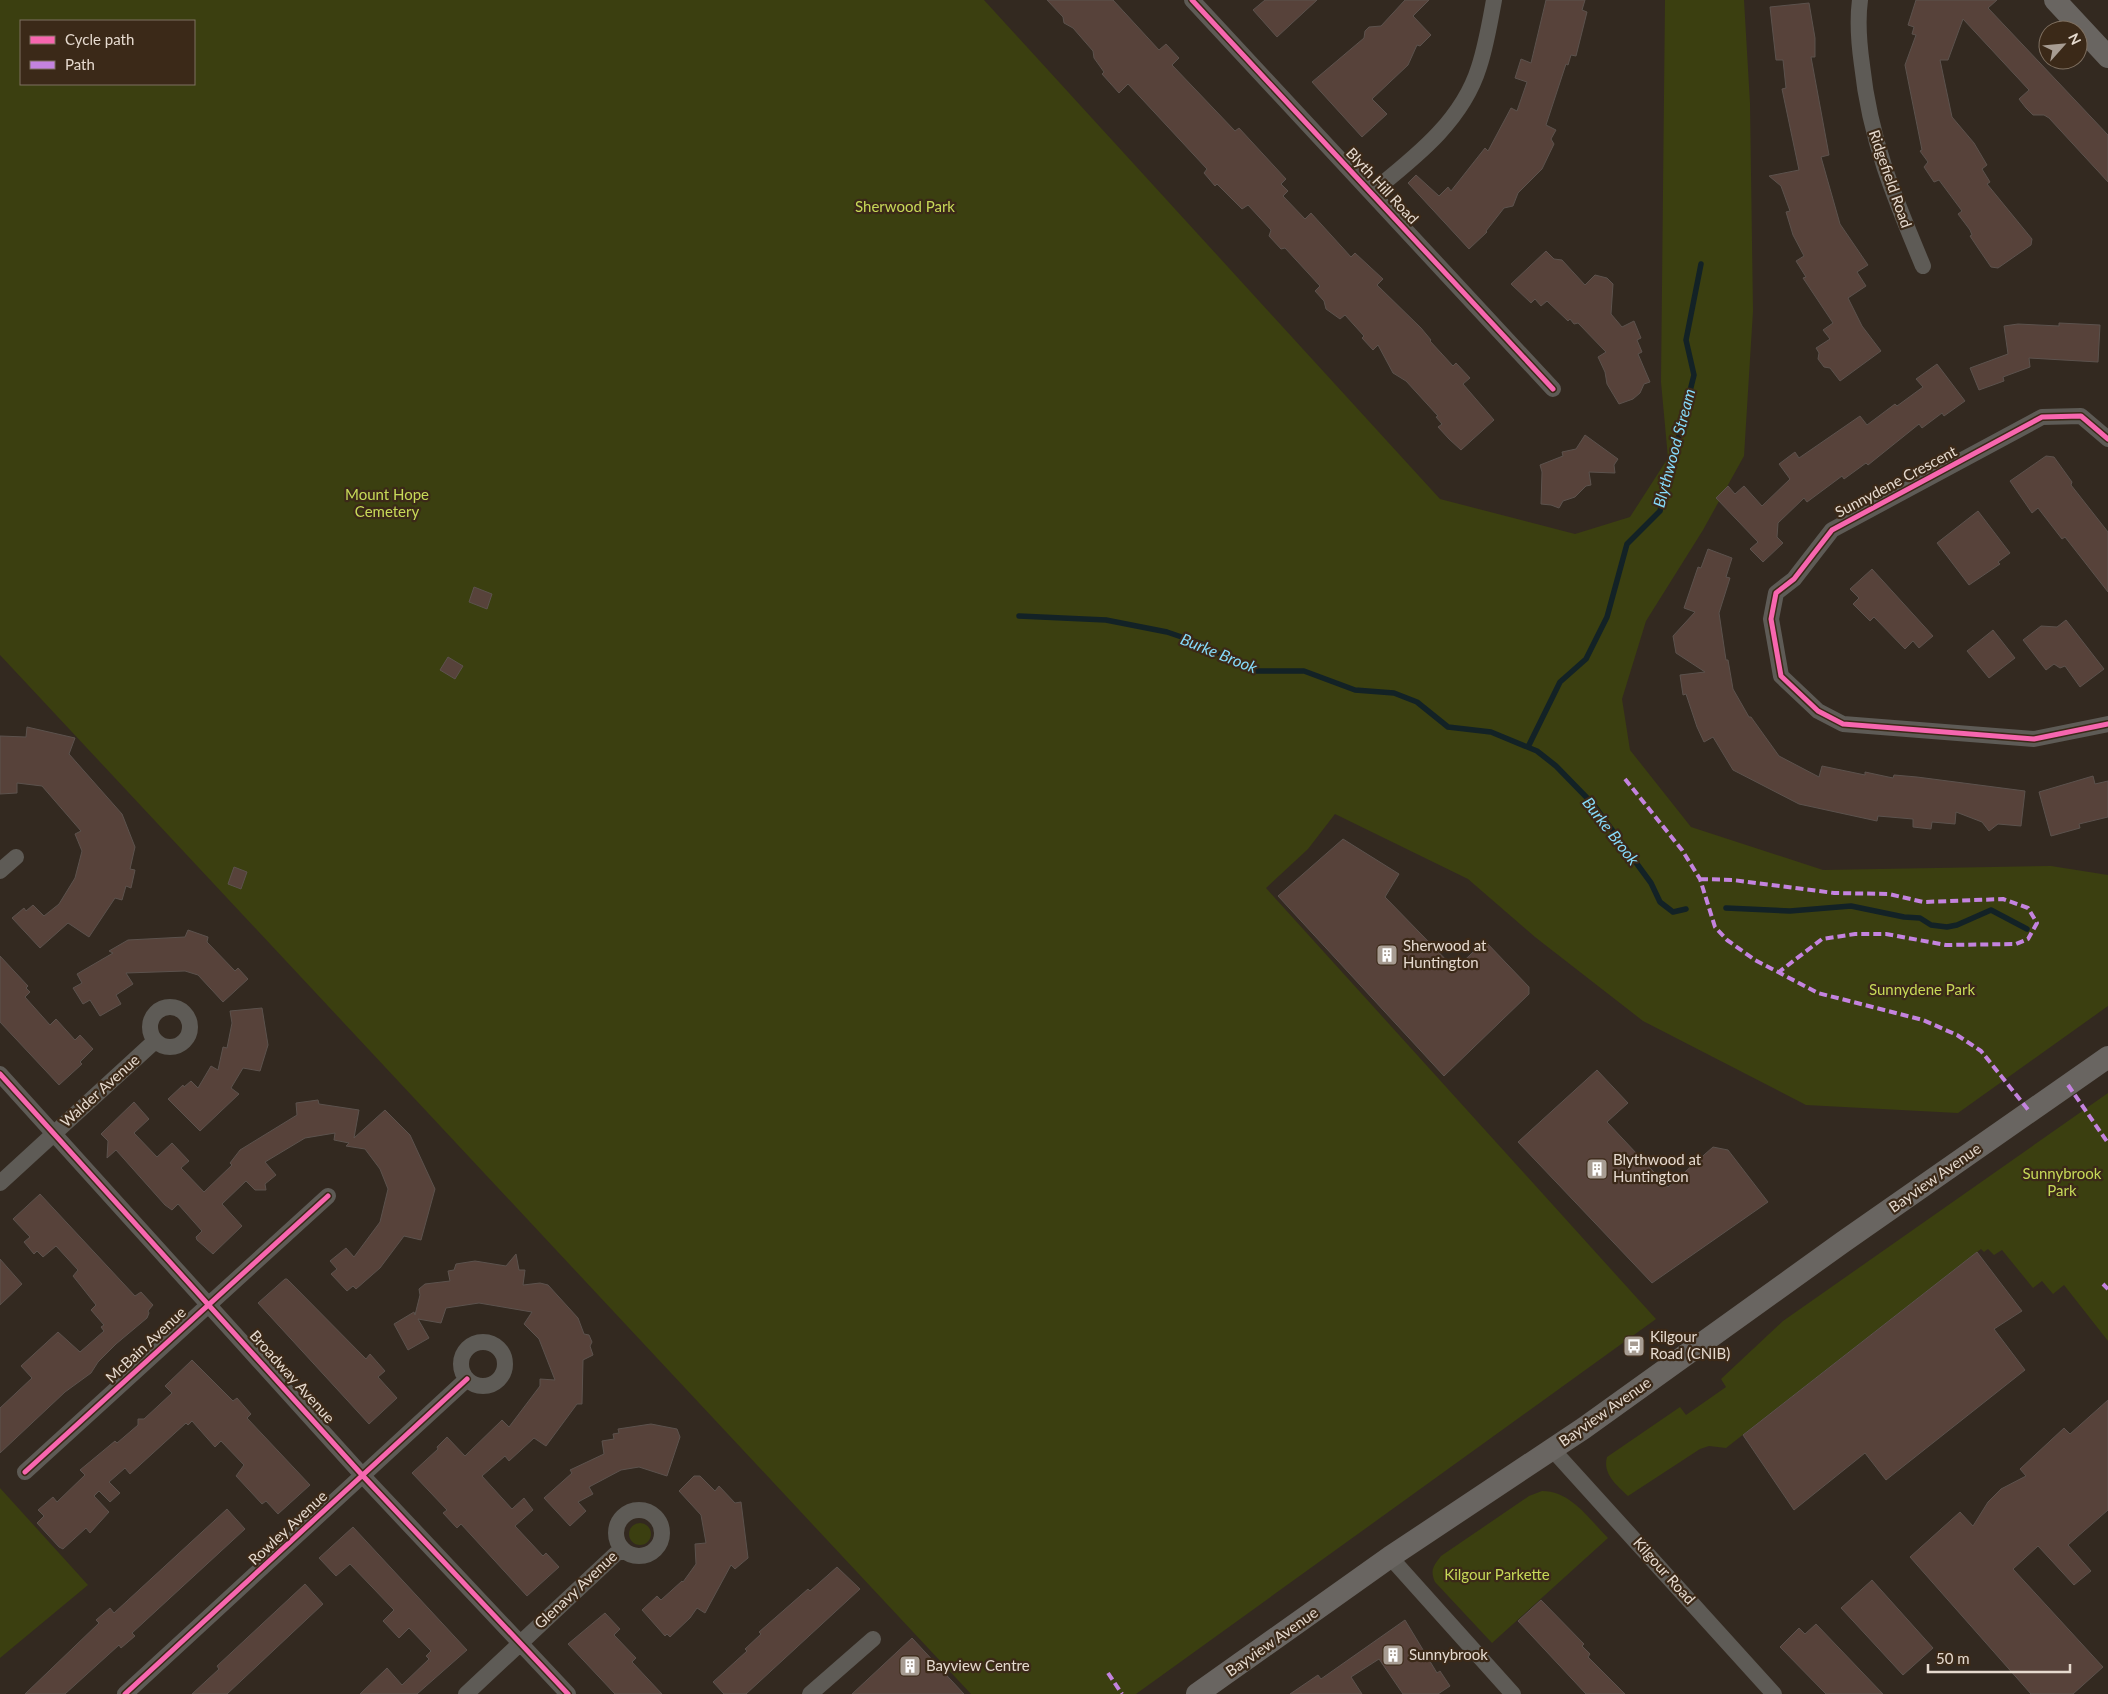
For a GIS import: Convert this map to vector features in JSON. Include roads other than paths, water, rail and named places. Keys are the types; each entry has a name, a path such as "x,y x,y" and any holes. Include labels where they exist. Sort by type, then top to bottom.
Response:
{"main road":[{"path":"2055,0 2108,57"},
{"name":"Bayview Avenue","path":"1197,1694 1390,1557 1552,1449 2108,1057"}],"street":[{"name":"Blyth Hill Road","path":"1192,0 1553,389"},
{"path":"1371,193 1448,126 1458,111 1479,69 1494,0"},
{"name":"Ridgefield Road","path":"1860,0 1859,42 1867,105 1874,137 1894,196 1923,266"},
{"name":"Sunnydene Crescent","path":"2108,439 2081,416 2042,417 1832,530 1794,578 1776,594 1771,619 1781,676 1818,711 1843,724 2034,739 2108,724"},
{"path":"0,871 16,857"},
{"name":"Walder Avenue","path":"0,1182 155,1041"},
{"name":"Broadway Avenue","path":"0,1074 363,1476 568,1694"},
{"name":"McBain Avenue","path":"25,1472 328,1196"},
{"name":"Rowley Avenue","path":"125,1694 467,1379"},
{"name":"Kilgour Road","path":"1552,1449 1774,1694"},
{"name":"Glenavy Avenue","path":"466,1694 621,1548"},
{"path":"1390,1557 1513,1694"},
{"path":"810,1694 873,1639"}],"waterway":[{"name":"Blythwood Stream","path":"1528,747 1560,682 1586,659 1607,617 1627,544 1660,511 1694,375 1686,340 1701,264"},
{"name":"Burke Brook","path":"1019,616 1106,620 1167,632 1202,644 1231,661 1257,671 1304,671 1355,690 1394,693 1417,702 1448,727 1491,732 1537,751 1556,766 1593,804 1651,883 1660,902 1673,912 1686,909"},
{"name":"Burke Brook","path":"1726,908 1790,911 1851,906 1904,917 1920,918 1931,925 1947,927 1957,925 1991,910 2027,929"}],"place":[{"name":"Sherwood at Huntington","path":"1387,955"},
{"name":"Blythwood at Huntington","path":"1597,1169"},
{"name":"Kilgour Road (CNIB)","path":"1634,1346"},
{"name":"Sunnybrook","path":"1393,1655"},
{"name":"Bayview Centre","path":"910,1666"}],"park label":[{"name":"Sherwood Park","path":"905,207"},
{"name":"Mount Hope Cemetery","path":"387,504"},
{"name":"Sunnydene Park","path":"1922,990"},
{"name":"Sunnybrook Park","path":"2062,1182"},
{"name":"Kilgour Parkette","path":"1497,1575"}]}
